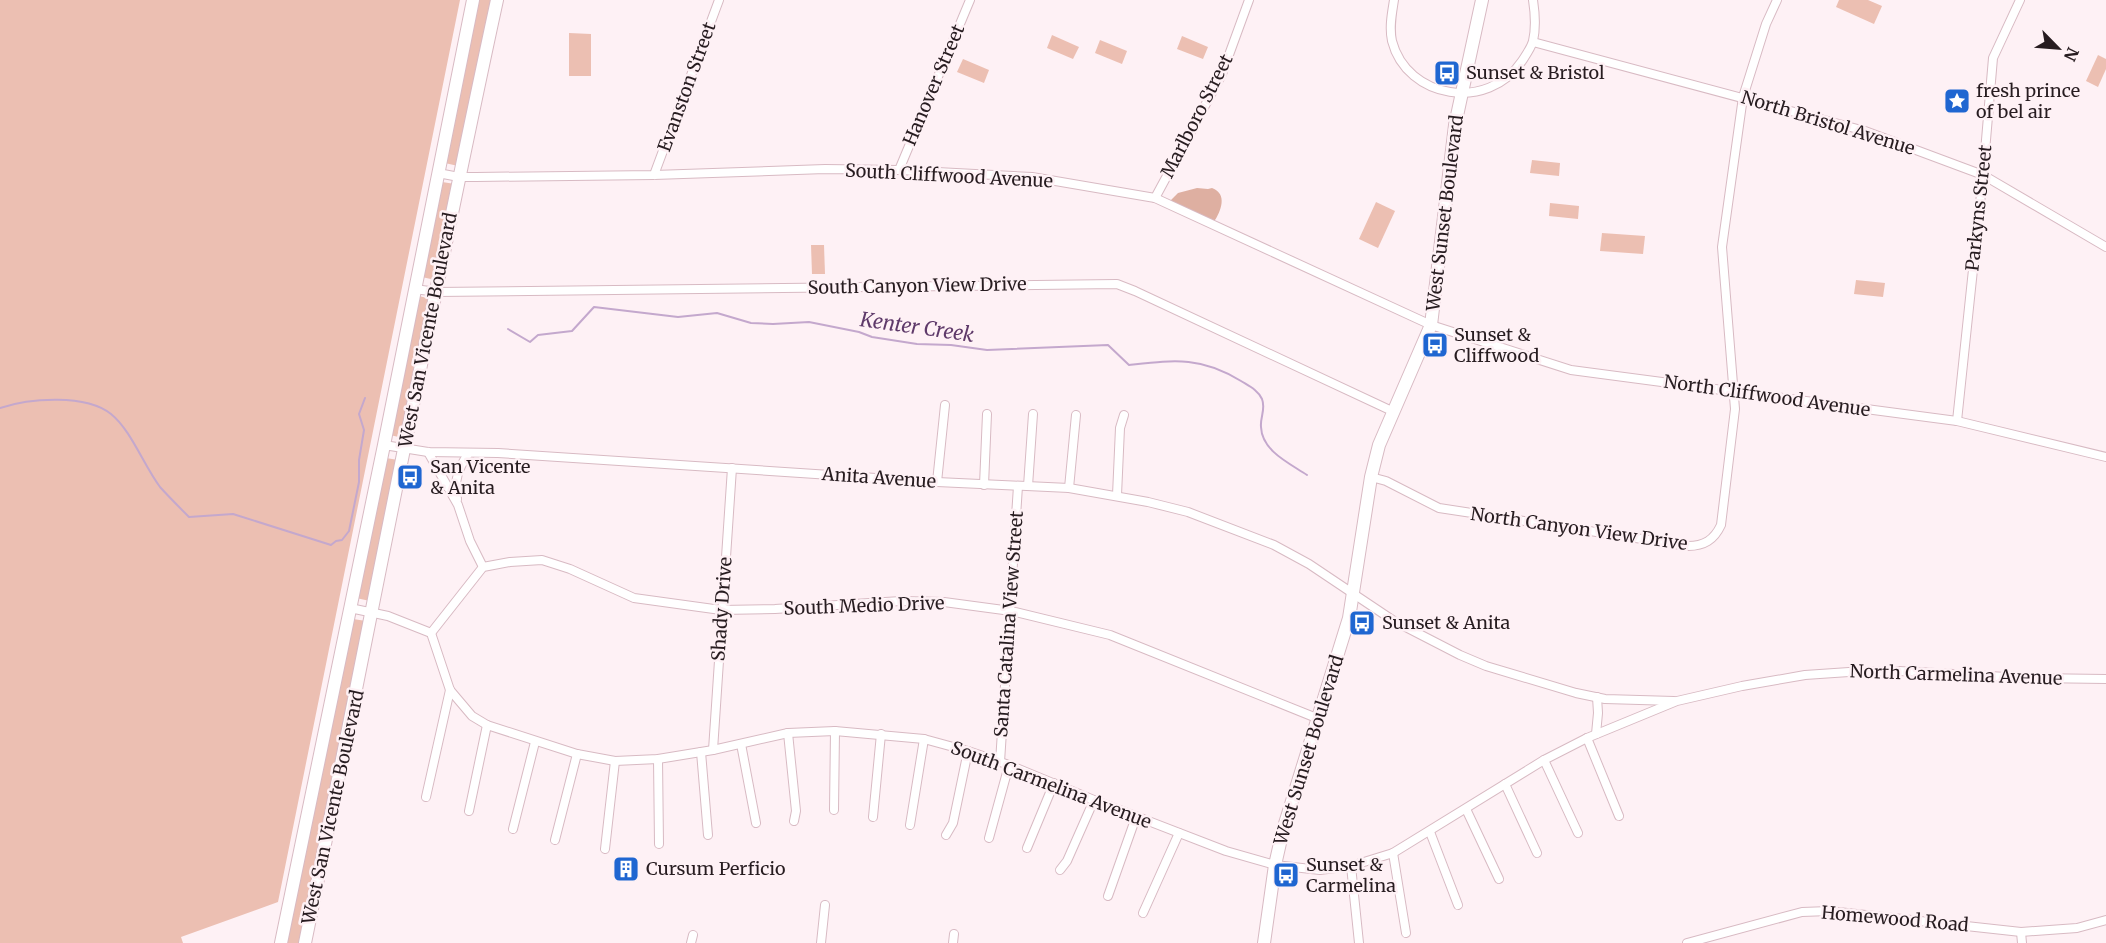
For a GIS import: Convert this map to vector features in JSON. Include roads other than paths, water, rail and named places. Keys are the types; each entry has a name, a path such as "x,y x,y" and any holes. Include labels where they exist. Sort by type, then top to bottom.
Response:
{"main road":[{"name":"West San Vicente Boulevard","path":"281,943 473,0"},
{"name":"West San Vicente Boulevard","path":"304,943 497,0"},
{"name":"West Sunset Boulevard","path":"1264,943 1275,865 1286,820 1349,618 1371,477 1379,445 1431,325 1444,203 1460,94 1482,0"}],"street":[{"name":"Evanston Street","path":"654,175 719,0"},
{"name":"Hanover Street","path":"898,170 970,0"},
{"name":"Marlboro Street","path":"1155,198 1222,74 1249,0"},
{"path":"1394,0 1390,20 1392,41 1402,64 1432,86 1460,94 1479,92 1497,86 1518,66 1533,42 1535,17 1533,0"},
{"path":"1732,391 1722,247 1743,97 1766,24 1777,0"},
{"name":"Parkyns Street","path":"1957,421 1993,58 2020,0"},
{"name":"North Bristol Avenue","path":"1533,42 1865,131 1983,175 2106,247"},
{"name":"South Cliffwood Avenue","path":"438,173 459,177 654,175 825,169 898,170 1032,177 1155,198 1431,325"},
{"name":"South Canyon View Drive","path":"415,289 436,292 1117,284 1392,411"},
{"name":"North Cliffwood Avenue","path":"1431,325 1571,370 1957,421 2106,457"},
{"name":"North Canyon View Drive","path":"1371,477 1386,481 1439,508 1700,546 1710,541 1717,534 1721,525 1735,409 1732,391"},
{"path":"937,482 945,405"},
{"path":"984,485 987,414"},
{"name":"Santa Catalina View Street","path":"1000,762 1011,611 1023,486 1033,414"},
{"path":"1069,488 1076,415"},
{"path":"1117,495 1120,428 1124,415"},
{"name":"Anita Avenue","path":"384,445 428,452 498,453 984,485 1069,488 1117,495 1188,512 1274,545 1309,564 1394,621 1460,655 1505,673 1597,697 1677,701"},
{"path":"428,452 458,505"},
{"path":"350,608 388,616 431,633 483,567 470,541 456,492 457,474 468,454"},
{"name":"Shady Drive","path":"713,750 732,468"},
{"name":"South Medio Drive","path":"483,567 542,560 570,569 634,598 722,610 901,601 944,602 1011,611 1110,635 1319,719"},
{"name":"South Carmelina Avenue","path":"431,633 450,690 472,716 487,725 577,754 615,761 658,759 788,734 835,731 924,739 1009,765 1226,851 1275,865"},
{"name":"North Carmelina Avenue","path":"1275,865 1320,870 1351,866 1393,853 1544,760 1587,738 1677,701 1742,686 1805,675 1899,671 2025,678 2106,679"},
{"path":"426,797 450,690"},
{"path":"1596,734 1597,697"},
{"path":"469,811 487,725"},
{"path":"834,810 835,731"},
{"path":"788,734 796,811 794,821"},
{"path":"873,817 881,734"},
{"path":"1587,738 1619,816"},
{"path":"910,825 924,739"},
{"path":"513,829 535,742"},
{"path":"741,744 756,823"},
{"path":"946,834 952,823 968,751"},
{"path":"701,752 708,835"},
{"path":"555,840 577,754"},
{"path":"658,759 659,844"},
{"path":"1544,760 1578,833"},
{"path":"605,849 615,761"},
{"path":"989,838 1009,765"},
{"path":"1027,849 1054,783"},
{"path":"1505,784 1537,853"},
{"path":"1060,870 1067,861 1094,800"},
{"path":"1466,809 1499,879"},
{"path":"1108,896 1136,817"},
{"path":"1430,832 1458,905"},
{"path":"1143,913 1179,833"},
{"path":"1393,853 1406,933"},
{"path":"1351,866 1359,943"},
{"path":"821,943 825,905"},
{"name":"Homewood Road","path":"1687,943 1802,912 1829,911 2021,932 2077,928 2106,920"},
{"path":"2021,932 2022,943"}],"waterway":[{"name":"Kenter Creek","path":"508,329 530,342 538,335 572,331 594,307 678,317 717,313 751,323 809,322 859,332 872,337 917,344 951,345 987,350 1108,345 1129,365 1174,361 1200,364 1227,373 1250,387 1262,399 1261,427 1266,443 1278,456 1307,475"},
{"name":"Kenter Creek","path":"0,408 42,400 73,401 100,408 111,414 125,429 160,487 189,517 233,514 331,545 342,540 349,531 359,482 359,460 364,430 359,414 365,398"}],"place":[{"name":"Sunset & Bristol","path":"1447,73"},
{"name":"fresh prince of bel air","path":"1957,101"},
{"name":"Sunset & Cliffwood","path":"1435,345"},
{"name":"San Vicente & Anita","path":"410,477"},
{"name":"Sunset & Anita","path":"1362,623"},
{"name":"Cursum Perficio","path":"626,869"},
{"name":"Sunset & Carmelina","path":"1286,875"}]}
